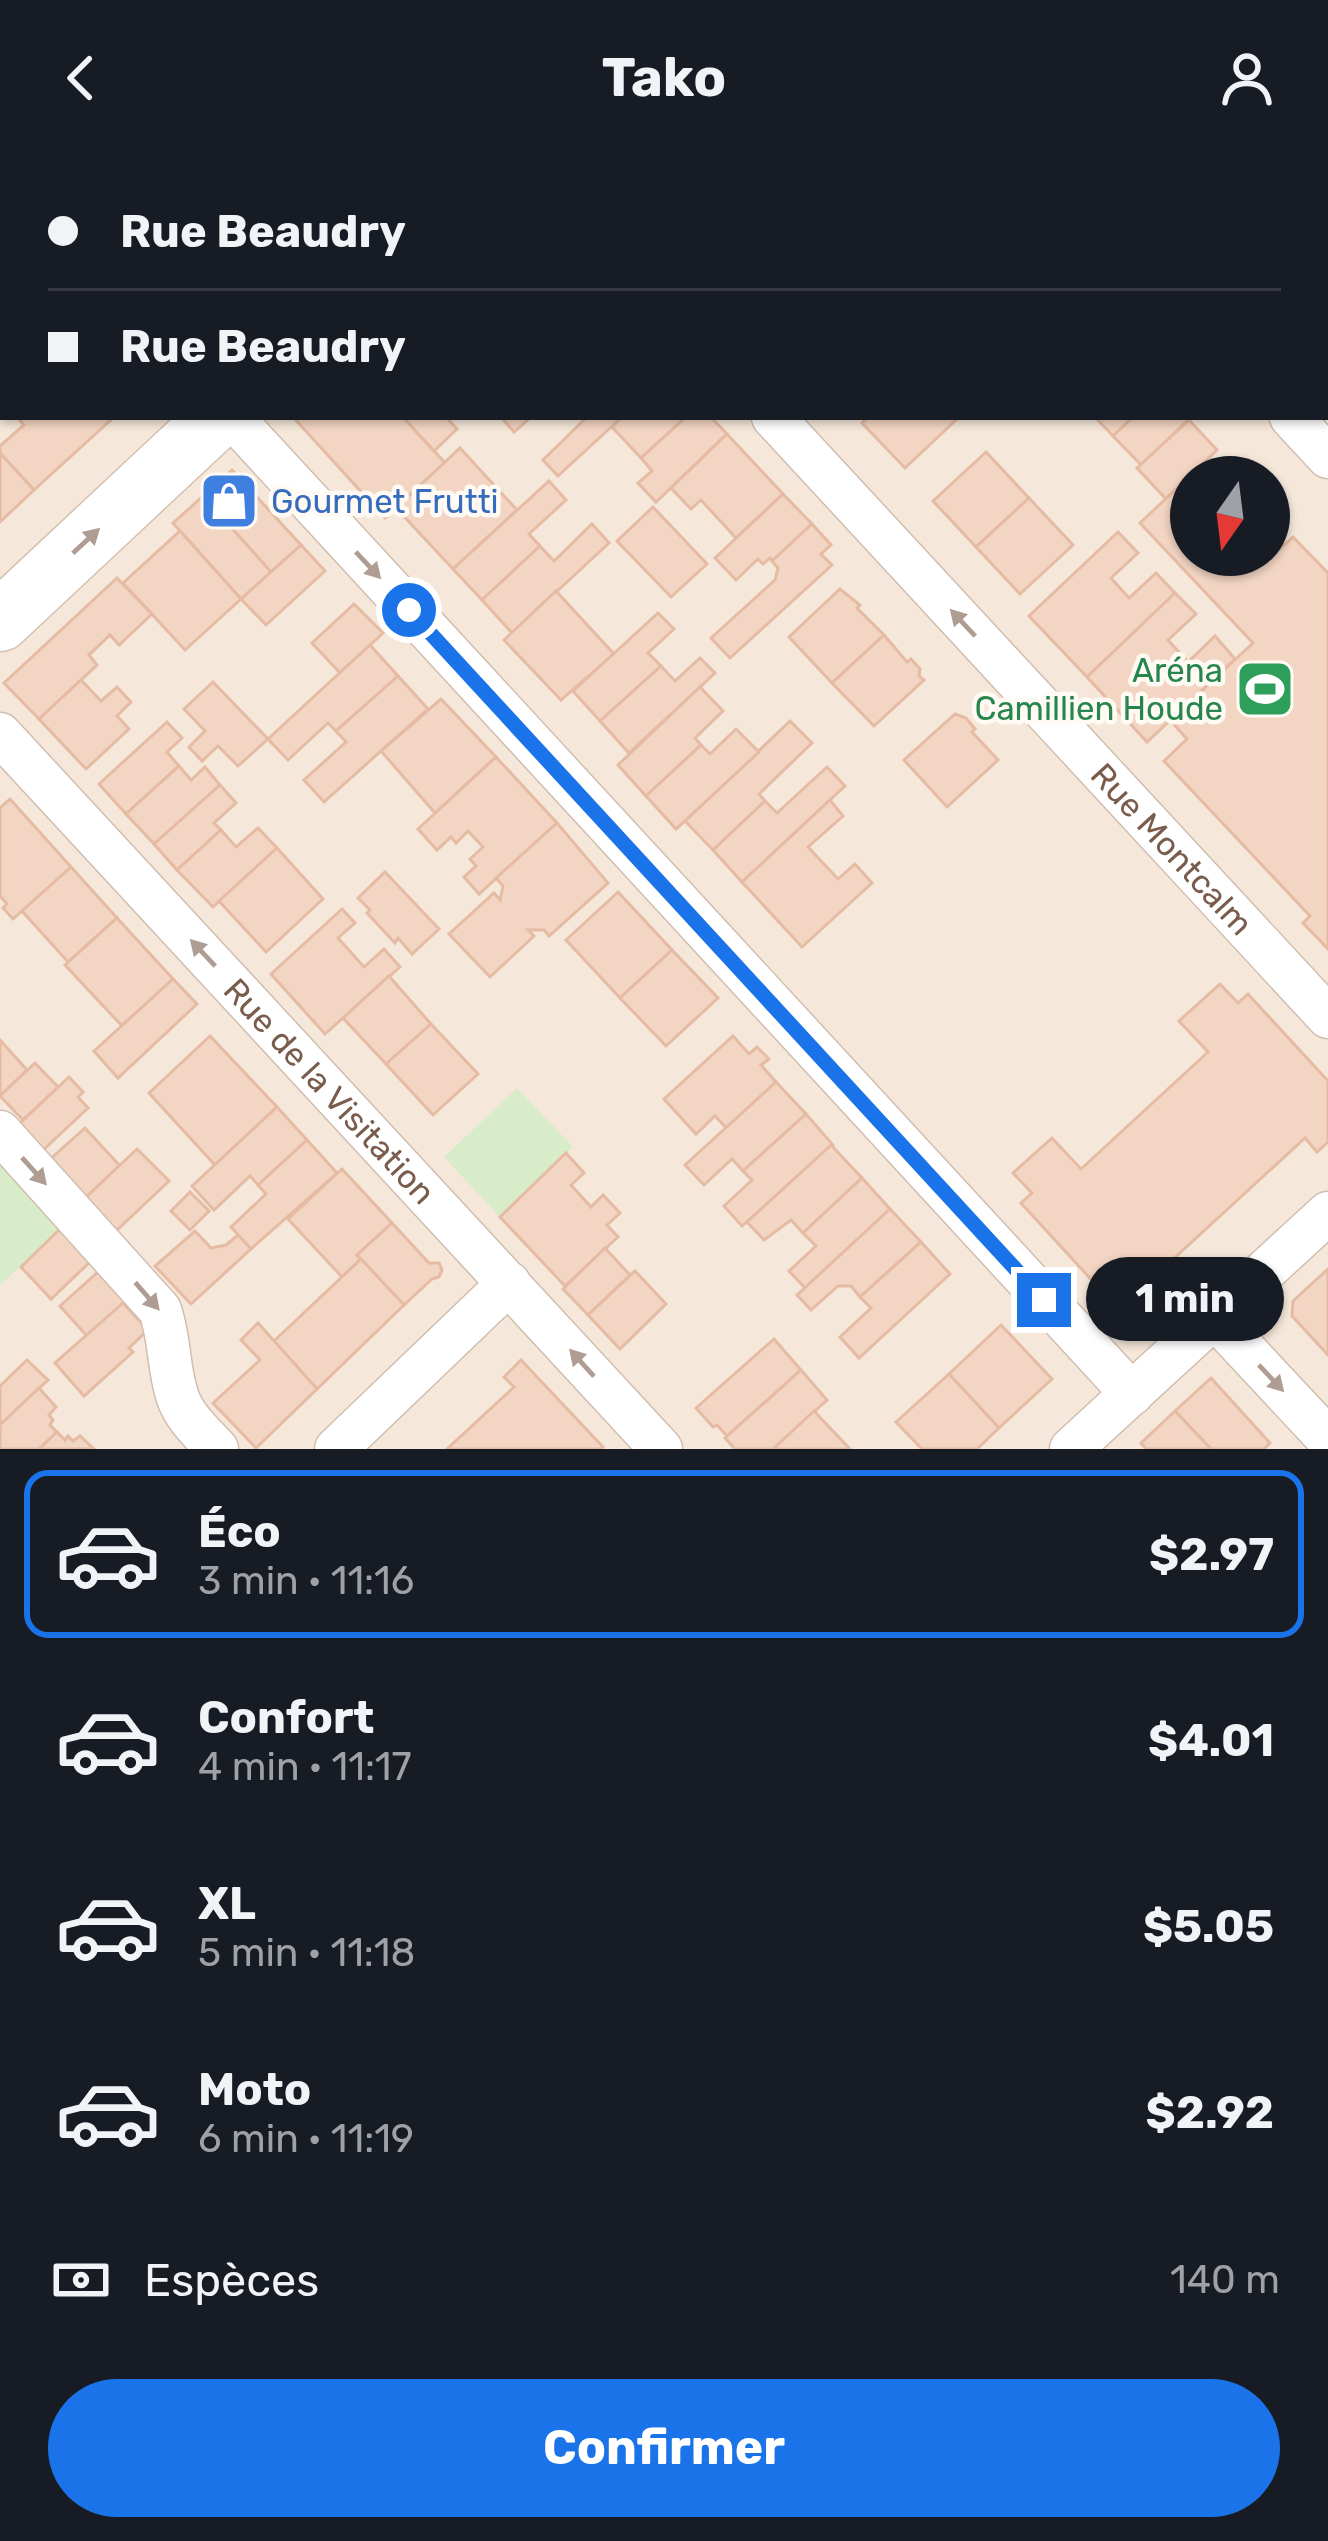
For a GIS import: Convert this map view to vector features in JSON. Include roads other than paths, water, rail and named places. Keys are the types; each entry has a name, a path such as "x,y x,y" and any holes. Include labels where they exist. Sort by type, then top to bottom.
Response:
{"street":[{"path":"0,621 215,420"},
{"path":"235,420 1132,1394"},
{"name":"Rue Montcalm","path":"775,420 1328,1017"},
{"path":"1294,420 1328,457"},
{"name":"Rue de la Visitation","path":"0,734 661,1449"},
{"path":"0,1132 160,1310 177,1396 217,1449"},
{"path":"1071,1449 1328,1213"},
{"path":"335,1449 509,1283"},
{"path":"1215,1318 1328,1438"}],"place":[{"name":"Gourmet Frutti","path":"229,501"},
{"name":"Aréna Camillien Houde","path":"1265,689"}]}
